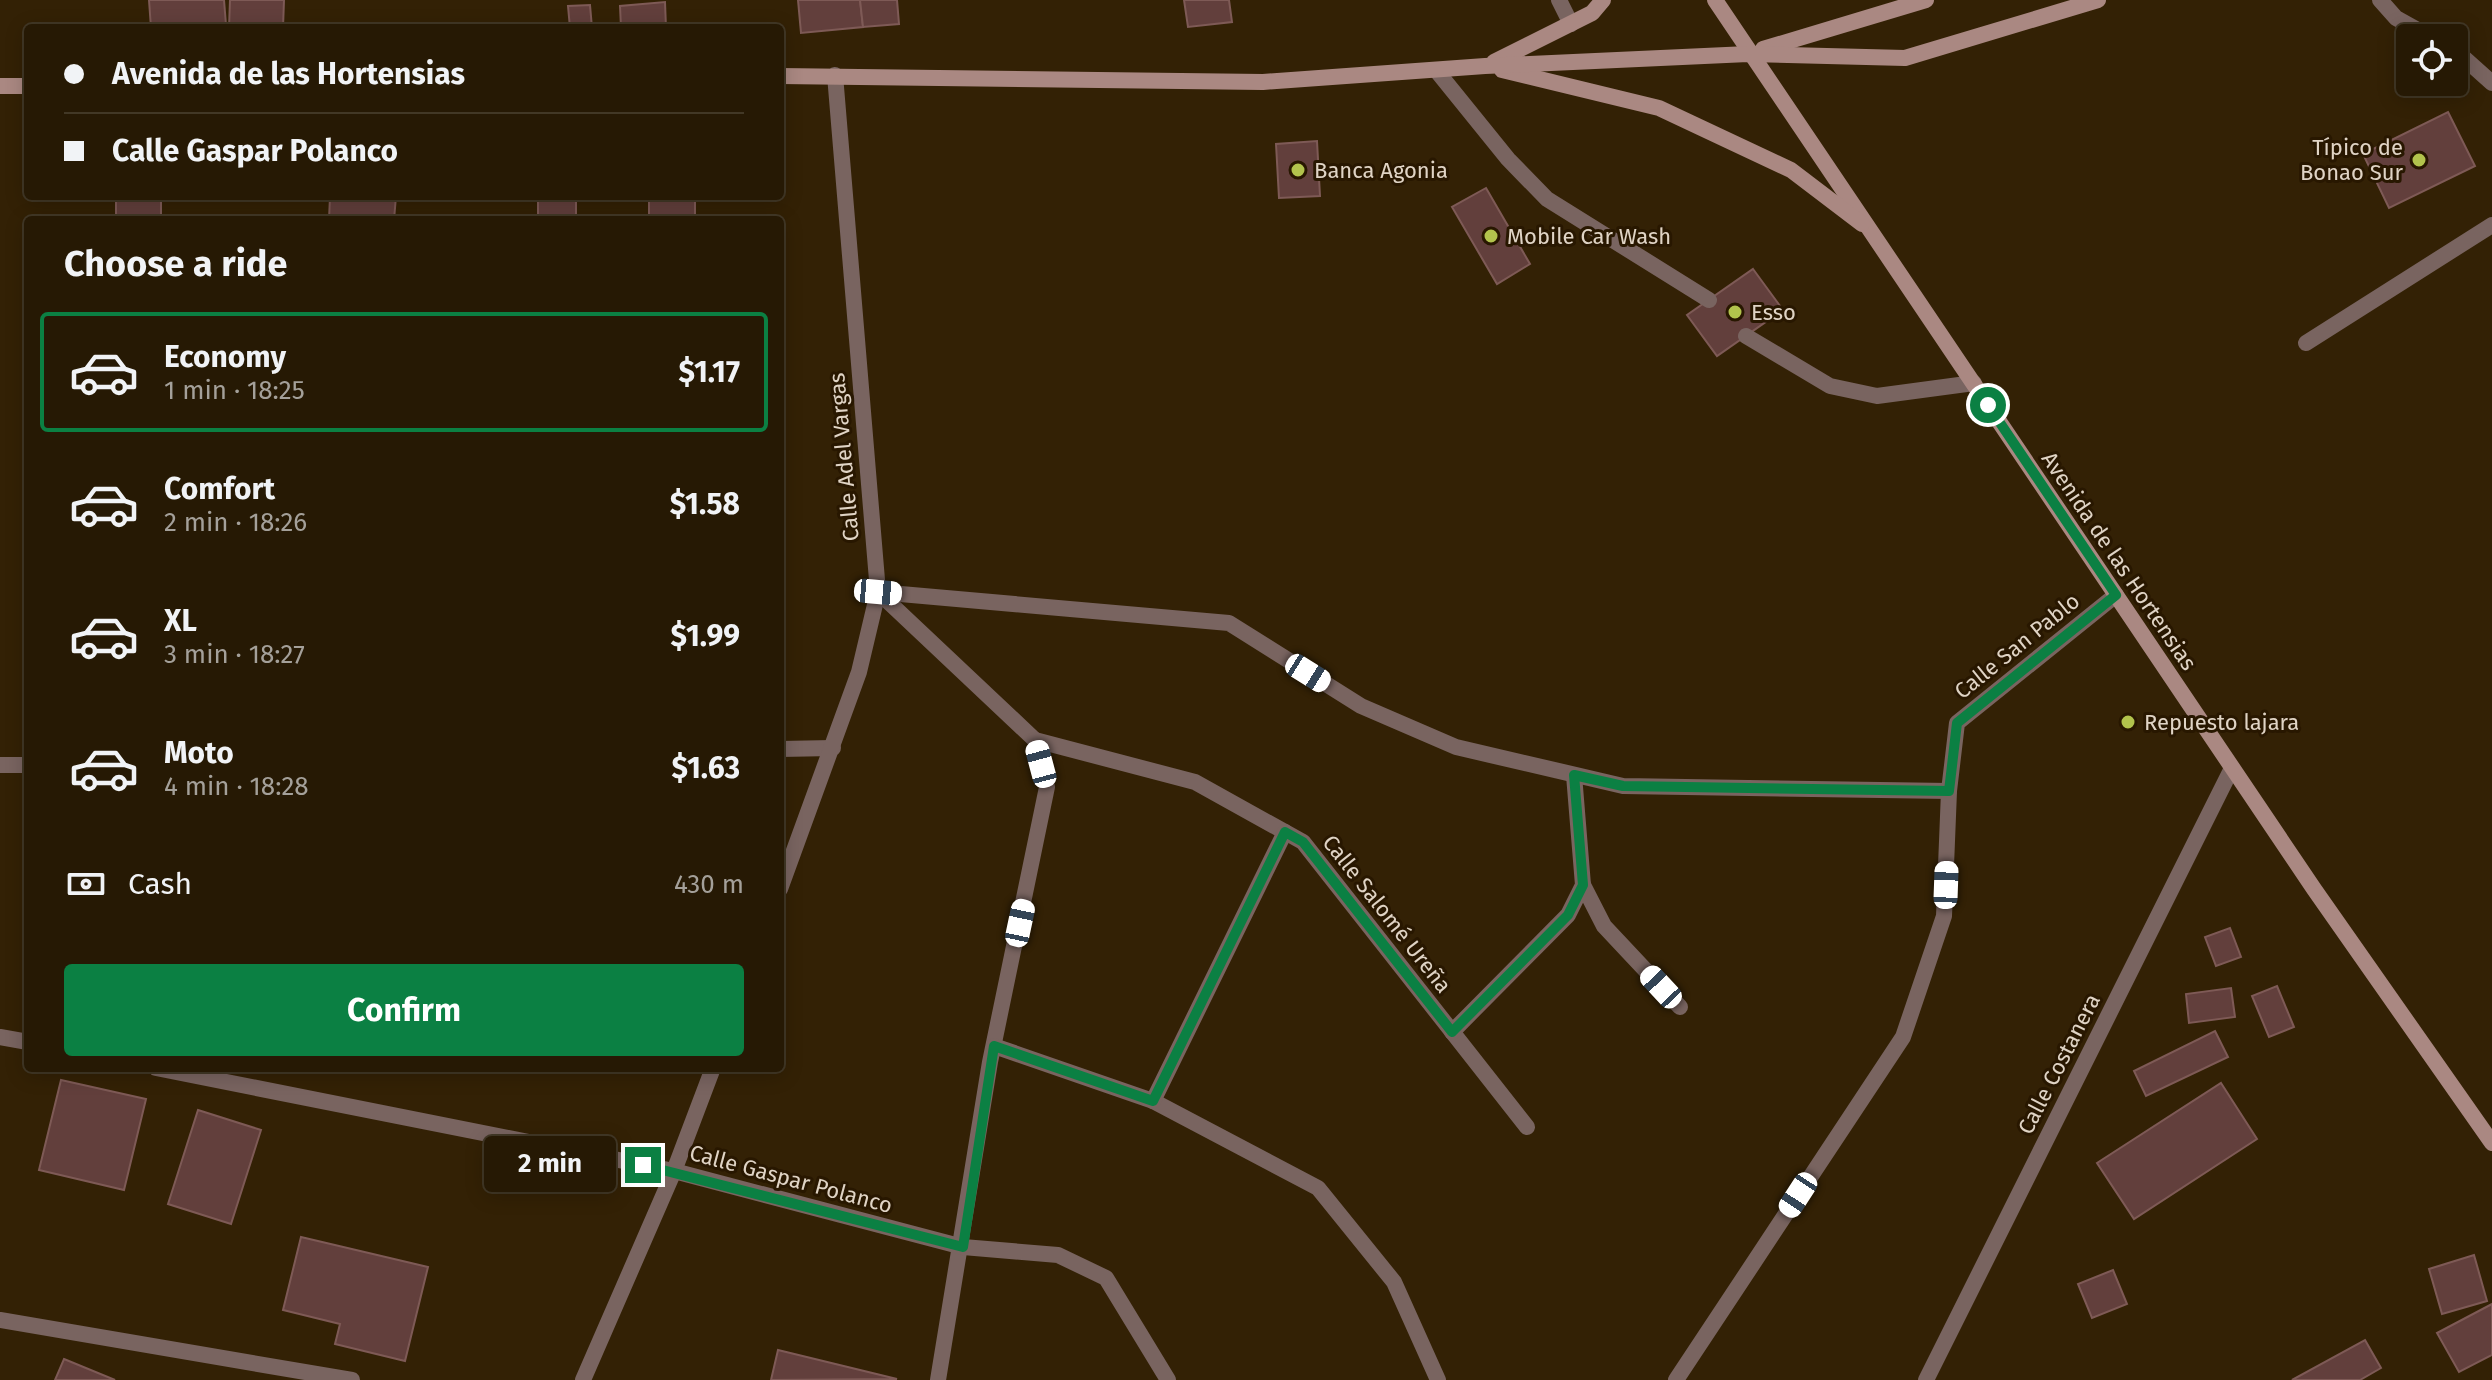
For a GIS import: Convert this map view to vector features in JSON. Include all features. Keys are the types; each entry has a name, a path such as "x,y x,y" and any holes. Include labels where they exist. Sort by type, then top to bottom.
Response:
{"main road":[{"path":"1485,66 1592,13 1603,0"},
{"name":"Avenida de las Hortensias","path":"1715,0 1748,54 1875,233 2232,768 2492,1143"},
{"path":"1748,54 1926,0"},
{"path":"784,76 1263,82 1485,66 1748,54 1905,58 2098,0"},
{"path":"1485,66 1659,108 1791,170 1875,233"},
{"path":"0,86 24,86"}],"street":[{"path":"1559,0 1571,24"},
{"path":"2380,0 2396,18 2407,24"},
{"path":"2468,62 2492,83"},
{"path":"1436,70 1508,159 1547,199 1709,300"},
{"name":"Calle Adel Vargas","path":"784,878 859,672 878,592 835,75"},
{"path":"2306,343 2492,225"},
{"path":"1746,336 1830,386 1877,396 1974,383"},
{"path":"878,592 1035,740 1047,787 994,1046 963,1247 938,1380"},
{"path":"878,592 1229,623 1361,706 1456,747 1623,786 1949,791"},
{"name":"Calle San Pablo","path":"1676,1380 1903,1037 1944,916 1949,791 1957,723 2116,595"},
{"name":"Calle Salomé Ureña","path":"1035,740 1195,782 1303,842 1527,1127"},
{"path":"784,749 833,748"},
{"path":"0,765 24,765"},
{"name":"Calle Costanera","path":"1926,1380 2232,768"},
{"path":"1574,775 1583,885 1604,926 1680,1007"},
{"path":"1153,1101 1285,832"},
{"path":"1452,1032 1568,915 1583,885"},
{"path":"0,1037 24,1041"},
{"path":"994,1046 1153,1101 1318,1188 1394,1282 1438,1380"},
{"name":"Calle Gaspar Polanco","path":"176,1072 674,1171 963,1247 1058,1255 1106,1278 1168,1380"},
{"path":"583,1380 674,1171 711,1072"},
{"path":"0,1320 352,1380"}],"building":[{"path":"149,0 224,0 226,24 151,24"},
{"path":"230,0 284,0 283,24 229,24"},
{"path":"798,0 860,0 863,27 801,33"},
{"path":"860,0 897,0 899,24 863,27"},
{"path":"1184,0 1229,0 1232,22 1188,27"},
{"path":"665,2 666,24 621,24 620,6"},
{"path":"590,5 592,24 570,24 568,6"},
{"name":"Típico de Bonao Sur","path":"2448,112 2475,166 2389,208 2363,154"},
{"name":"Banca Agonia","path":"1317,141 1320,196 1279,198 1276,144"},
{"name":"Mobile Car Wash","path":"1486,188 1530,264 1497,284 1452,207"},
{"path":"116,200 161,200 161,216 116,216"},
{"path":"330,200 396,200 394,216 329,216"},
{"path":"538,200 576,200 576,216 538,216"},
{"path":"649,200 695,200 695,216 649,216"},
{"name":"Esso","path":"1753,269 1783,310 1717,356 1687,315"},
{"path":"2230,928 2241,957 2216,966 2205,937"},
{"path":"2277,986 2294,1027 2269,1037 2252,996"},
{"path":"2231,988 2235,1017 2189,1023 2186,994"},
{"path":"2215,1031 2228,1057 2146,1096 2134,1071"},
{"path":"61,1080 146,1099 124,1190 39,1170"},
{"path":"2221,1083 2257,1139 2134,1219 2097,1163"},
{"path":"198,1110 261,1130 231,1224 168,1204"},
{"path":"301,1237 428,1267 405,1361 335,1344 340,1324 283,1310"},
{"path":"2474,1255 2487,1301 2442,1314 2429,1269"},
{"path":"2113,1270 2127,1304 2092,1318 2078,1284"},
{"path":"2492,1304 2492,1355 2459,1372 2437,1333"},
{"path":"2365,1340 2381,1368 2360,1380 2292,1380"},
{"path":"778,1350 897,1379 771,1380"},
{"path":"64,1359 115,1380 55,1380"}],"place":[{"name":"Típico de Bonao Sur","path":"2419,160"},
{"name":"Banca Agonia","path":"1298,170"},
{"name":"Mobile Car Wash","path":"1491,236"},
{"name":"Esso","path":"1735,312"},
{"name":"Repuesto lajara","path":"2128,722"}],"route":[{"path":"643,1165 963,1247 994,1046 1153,1101 1285,832 1303,842 1452,1032 1568,915 1576,900 1583,885 1574,775 1623,786 1949,791 1957,723 2116,595 1988,405"}]}
